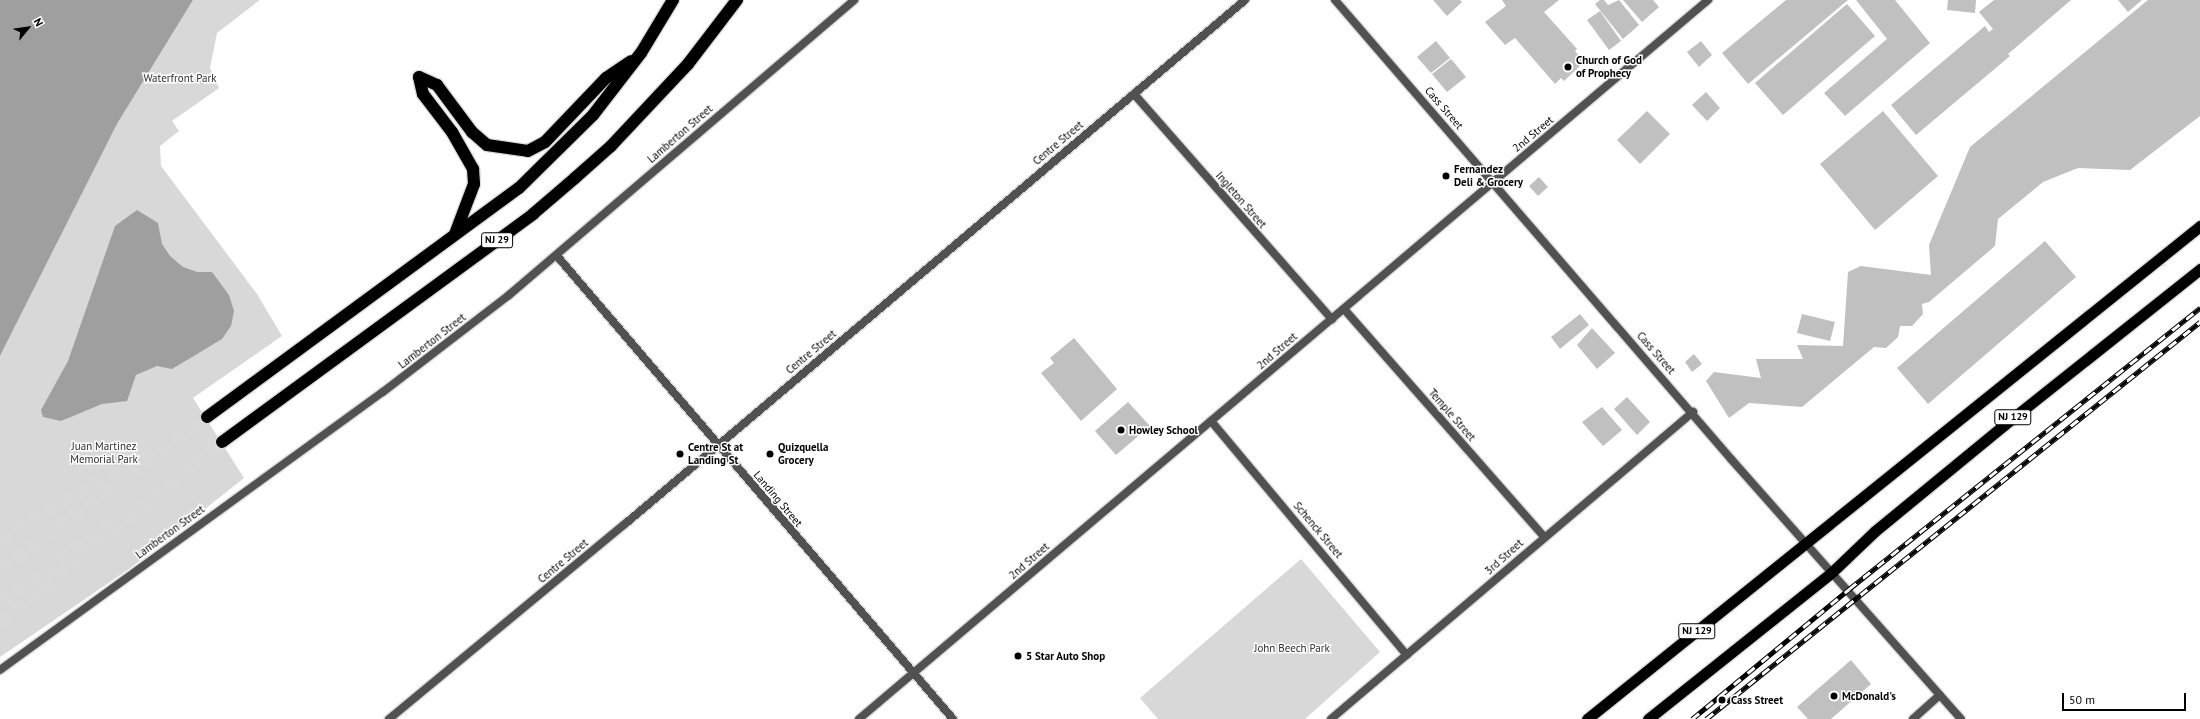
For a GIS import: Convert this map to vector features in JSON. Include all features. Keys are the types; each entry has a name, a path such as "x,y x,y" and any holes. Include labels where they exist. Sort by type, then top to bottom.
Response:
{"highway":[{"name":"NJ 29","path":"207,417 454,234 519,188 593,115 641,53 674,0"},
{"name":"NJ 29","path":"222,442 533,214 575,178 611,146 683,70 737,0"},
{"path":"454,234 474,184 473,169 452,132 422,94 419,77 436,85 472,132 487,145 528,151 545,142 606,78 641,53"},
{"name":"NJ 129","path":"1587,719 2200,226"},
{"name":"NJ 129","path":"1648,719 1832,572 1916,496 2200,269"}],"street":[{"name":"Lamberton Street","path":"0,670 383,392 556,256 854,0"},
{"name":"Centre Street","path":"389,719 718,445 1245,0"},
{"name":"Cass Street","path":"1335,0 1806,543 1961,719"},
{"name":"2nd Street","path":"860,719 1708,0"},
{"name":"Ingleton Street","path":"1134,94 1332,319"},
{"name":"Landing Street","path":"556,256 953,719"},
{"name":"Temple Street","path":"1344,309 1544,536"},
{"name":"3rd Street","path":"1331,719 1544,536 1693,412"},
{"name":"Schenck Street","path":"1211,422 1407,655"},
{"path":"1913,719 1940,695"}],"green space":[{"name":"Juan Martinez Memorial Park","path":"193,0 260,0 217,33 210,68 219,88 172,121 179,131 160,146 161,166 257,294 282,336 193,398 244,478 129,569 0,657 0,356 117,124"},
{"name":"John Beech Park","path":"1301,559 1380,652 1305,719 1158,719 1140,698"}],"shaded area":[{"path":"0,0 193,0 117,124 0,356"},
{"path":"137,210 158,223 162,244 170,256 183,267 197,272 212,272 229,295 234,311 231,326 222,339 172,369 157,366 136,375 127,401 102,404 61,421 43,417 41,410 68,361 115,226"}],"building":[{"path":"1433,0 1460,0 1462,2 1447,16"},
{"path":"1502,0 1559,0 1544,12 1577,49 1575,51 1584,62 1564,81 1561,78 1555,84 1515,38 1505,45 1485,22 1506,6"},
{"path":"1600,0 1604,0 1608,5 1619,0 1639,25 1623,39 1595,4"},
{"path":"1623,0 1653,0 1659,7 1642,22"},
{"path":"1786,0 1848,0 1748,84 1722,53"},
{"path":"1856,0 1895,0 1930,43 1845,116 1824,93 1887,39"},
{"path":"1948,0 1976,0 1975,13 1947,10"},
{"path":"1994,0 2071,0 2008,54 2010,56 1916,135 1891,105 1985,26 1989,32 1993,29 1979,12"},
{"path":"2118,0 2142,0 2128,12"},
{"path":"2148,0 2200,0 2200,116 2130,170 2078,168 2043,182 1998,219 1995,246 1929,302 1922,304 1923,314 1912,326 1900,326 1898,337 1886,348 1874,347 1802,407 1749,403 1729,418 1706,381 1714,372 1761,378 1756,359 1803,359 1797,345 1843,346 1848,272 1861,266 1931,275 1929,245 1970,147"},
{"path":"1847,4 1875,36 1783,115 1755,83"},
{"path":"1600,11 1621,41 1609,50 1587,20"},
{"path":"1436,41 1450,58 1431,73 1417,57"},
{"path":"1701,41 1712,55 1699,67 1687,52"},
{"path":"1451,59 1466,77 1447,92 1432,74"},
{"path":"1706,92 1720,108 1707,121 1692,105"},
{"path":"1647,111 1670,134 1640,164 1617,140"},
{"path":"1883,111 1938,176 1875,230 1820,164"},
{"path":"1539,177 1548,187 1538,196 1529,186"},
{"path":"2045,241 2076,277 1928,404 1897,368"},
{"path":"1580,314 1589,325 1560,349 1551,337"},
{"path":"1802,314 1835,322 1830,341 1797,333"},
{"path":"1592,328 1615,353 1597,369 1577,345"},
{"path":"1074,338 1117,389 1081,421 1041,373 1054,363 1050,358"},
{"path":"1694,354 1702,364 1692,372 1685,362"},
{"path":"1627,397 1650,422 1637,435 1614,409"},
{"path":"1128,402 1150,426 1116,455 1095,431"},
{"path":"1602,407 1622,430 1603,446 1582,422"},
{"name":"McDonald's","path":"1851,660 1871,684 1831,719 1808,719 1797,707"}],"tunnel":[{"path":"0,570 207,417"},
{"path":"0,623 222,442"},
{"path":"0,540 154,447"},
{"path":"0,603 116,519"}],"railway":[{"path":"1692,719 1849,589 2200,308"},
{"path":"1706,719 2200,322"}],"place":[{"name":"Church of God of Prophecy","path":"1568,67"},
{"name":"Fernandez Deli & Grocery","path":"1446,176"},
{"name":"Howley School","path":"1121,430"},
{"name":"Centre St at Landing St","path":"680,454"},
{"name":"Quizquella Grocery","path":"770,454"},
{"name":"5 Star Auto Shop","path":"1018,656"},
{"name":"McDonald's","path":"1834,696"},
{"name":"Cass Street","path":"1722,700"}],"park label":[{"name":"Waterfront Park","path":"180,78"}]}
